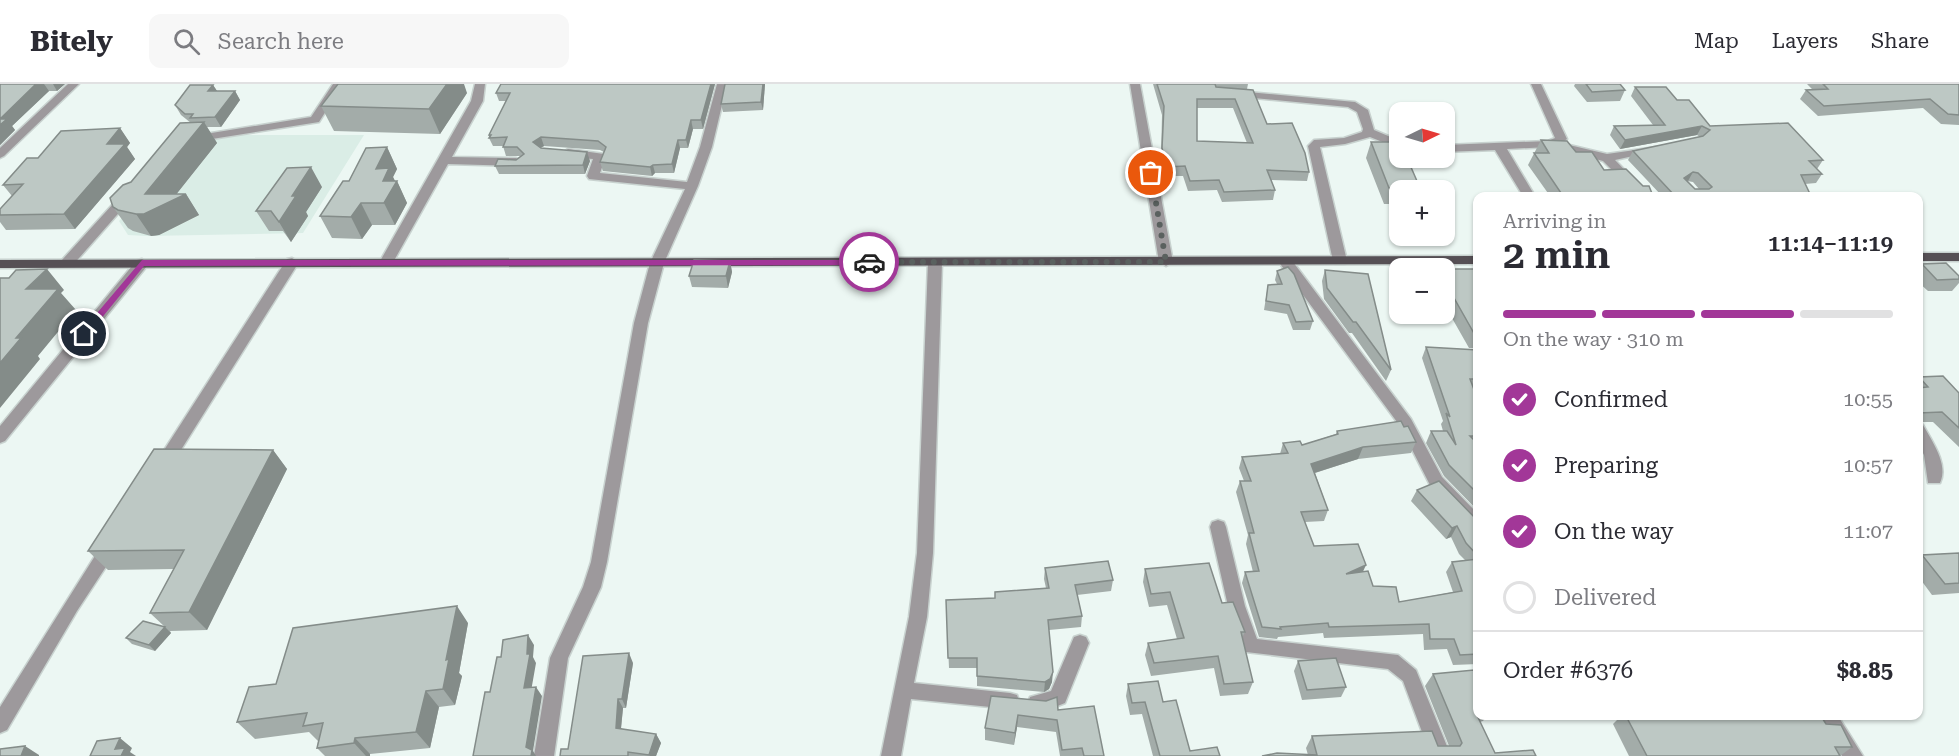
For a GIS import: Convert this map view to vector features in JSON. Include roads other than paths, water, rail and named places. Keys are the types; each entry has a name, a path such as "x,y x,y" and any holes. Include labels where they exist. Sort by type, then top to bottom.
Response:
{"main road":[{"path":"1923,257 1959,257"},
{"path":"0,264 1473,260"}],"street":[{"path":"0,154 74,84"},
{"path":"180,140 315,120 338,84"},
{"path":"386,262 477,101 480,84"},
{"path":"544,756 559,658 592,586 599,561 641,323 657,263 692,186 706,147 722,84"},
{"path":"1135,84 1166,262"},
{"path":"1536,84 1561,139 1550,144"},
{"path":"1219,92 1352,104 1362,110 1369,132 1389,141"},
{"path":"1340,261 1314,147 1318,142 1360,138 1369,132"},
{"path":"1455,148 1550,144 1607,158 1665,147"},
{"path":"1499,146 1527,192"},
{"path":"555,152 600,156 593,176 692,186"},
{"path":"1607,158 1640,192"},
{"path":"444,160 519,162"},
{"path":"67,263 134,188"},
{"path":"1285,261 1406,423 1436,481 1473,520"},
{"path":"154,478 292,262"},
{"path":"891,756 918,617 925,553 935,262"},
{"path":"10,278 23,263"},
{"path":"0,437 142,263"},
{"path":"1923,438 1932,454 1934,479"},
{"path":"0,724 71,606 123,527"},
{"path":"1218,527 1244,630 1252,646 1392,661 1410,676 1441,756"},
{"path":"905,690 1046,703 1058,698 1080,643"},
{"path":"1830,720 1853,756"}]}
